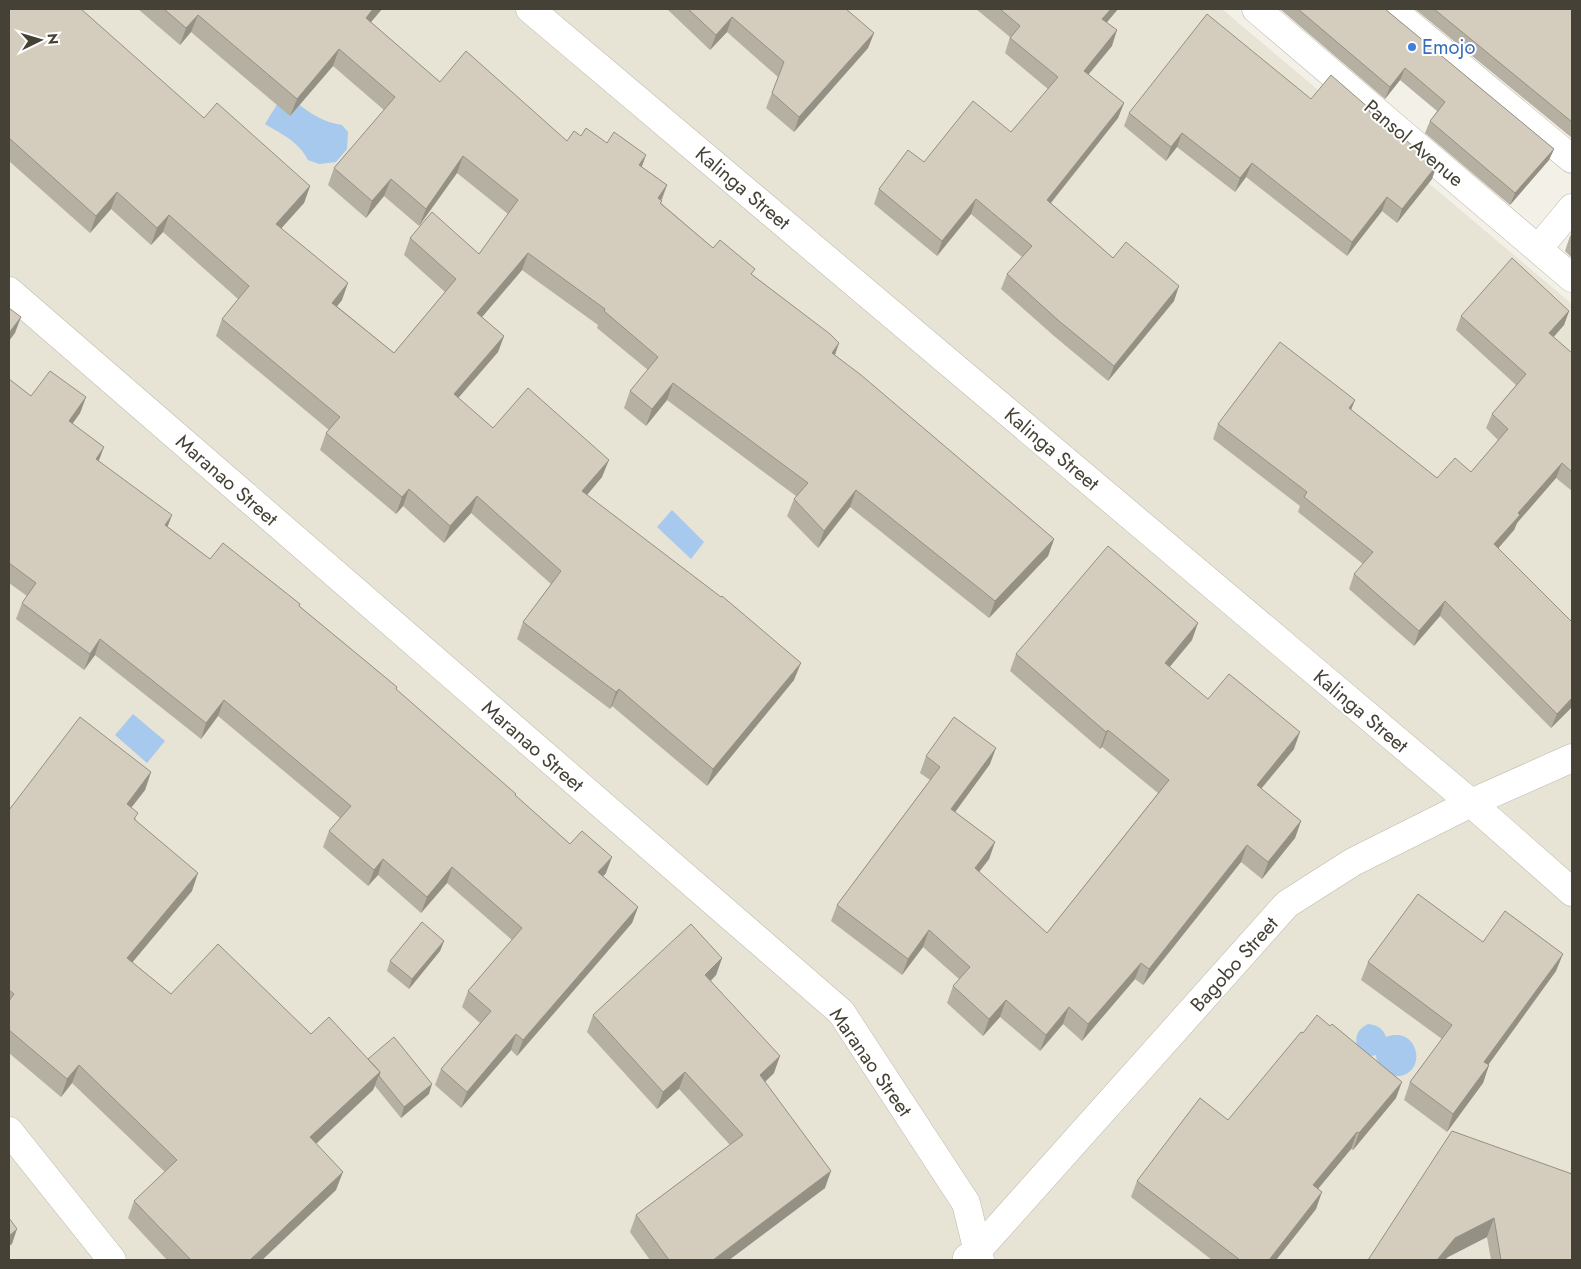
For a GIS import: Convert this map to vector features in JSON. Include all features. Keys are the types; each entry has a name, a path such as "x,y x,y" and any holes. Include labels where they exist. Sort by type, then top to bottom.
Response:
{"street":[{"name":"Kalinga Street","path":"530,9 1471,803 1572,892"},
{"name":"Pansol Avenue","path":"1256,9 1572,278"},
{"path":"1391,9 1572,159"},
{"path":"1538,249 1572,208"},
{"name":"Maranao Street","path":"9,291 841,1012 966,1203 974,1257"},
{"name":"Bagobo Street","path":"974,1257 1287,904 1353,862 1471,803 1572,758"},
{"path":"9,1132 112,1260"}],"shaded area":[{"path":"9,9 1222,9 1572,304 1572,1260 9,1260"}],"water":[{"path":"284,93 311,113 326,121 342,125 348,132 347,149 336,162 319,164 308,160 295,143 265,124"},
{"path":"672,510 704,542 691,559 657,527"},
{"path":"133,714 165,741 147,763 115,735"},
{"path":"1368,1024 1379,1028 1386,1037 1397,1035 1406,1037 1412,1043 1416,1050 1416,1058 1414,1066 1409,1072 1400,1076 1388,1074 1379,1064 1376,1055 1371,1056 1357,1048 1356,1040 1358,1033 1361,1028"}],"building":[{"path":"9,9 81,9 204,118 217,103 310,186 276,224 348,283 332,303 394,353 456,279 410,238 432,212 479,254 518,200 463,156 426,209 391,179 372,201 334,168 395,97 339,49 297,99 198,15 186,28 164,9 373,9 366,18 440,82 466,51 567,141 574,131 581,136 586,128 607,143 614,132 646,155 639,165 667,185 658,198 662,201 660,203 713,248 720,240 755,269 751,274 830,334 839,343 832,353 861,375 1054,539 995,601 856,490 824,531 794,499 808,483 673,383 652,409 630,391 658,357 604,311 605,309 528,253 477,313 504,336 454,394 493,428 528,388 609,460 582,491 722,596 801,663 713,769 619,689 616,692 523,622 561,571 477,496 450,526 409,489 402,497 326,433 340,417 222,319 249,286 169,215 157,228 117,192 96,216 9,138"},
{"path":"688,9 846,9 874,33 799,117 772,93 784,62 732,17 716,35"},
{"path":"1000,9 1111,9 1102,19 1117,30 1084,71 1124,103 1047,200 1113,258 1126,242 1179,286 1114,366 1059,321 1007,274 1032,246 976,199 942,241 879,189 908,150 924,162 973,101 1011,132 1058,77 1010,38 1020,26"},
{"path":"1298,9 1385,9 1554,149 1515,193 1430,121 1445,102 1405,68 1390,87"},
{"path":"1434,9 1572,9 1572,122"},
{"path":"1207,14 1311,99 1331,75 1370,109 1369,111 1437,165 1402,209 1387,197 1352,242 1252,163 1240,178 1182,133 1171,147 1129,113"},
{"path":"1512,258 1569,311 1549,333 1572,353 1572,472 1562,463 1518,513 1520,515 1494,544 1572,622 1572,698 1557,714 1445,601 1419,631 1354,574 1373,552 1304,497 1307,492 1218,424 1280,342 1355,400 1349,408 1437,478 1455,458 1471,472 1508,429 1492,414 1526,374 1461,316"},
{"path":"9,308 21,317 9,333"},
{"path":"50,371 86,397 69,421 104,447 96,459 172,515 165,525 210,559 223,543 300,604 299,606 397,687 396,689 570,844 582,831 612,857 598,872 638,907 523,1040 516,1034 467,1092 441,1069 491,1011 468,991 522,928 452,867 427,897 383,859 374,870 329,831 351,806 224,700 206,723 100,639 90,654 22,603 36,583 9,563 9,379 31,396"},
{"path":"1108,546 1198,623 1165,663 1208,699 1229,674 1300,732 1257,785 1301,821 1268,862 1247,845 1149,969 1141,963 1088,1024 1069,1007 1046,1035 1006,1000 989,1019 953,986 970,967 929,930 908,959 837,905 940,767 926,756 954,717 996,748 951,809 995,842 975,868 1047,933 1169,780 1108,730 1106,732 1016,654"},
{"path":"80,717 151,772 127,804 138,813 134,819 198,873 127,958 171,994 218,944 311,1034 329,1017 380,1072 310,1137 343,1172 250,1260 191,1260 134,1201 177,1160 79,1065 67,1079 9,1030 9,1001 14,994 9,990 9,810"},
{"path":"1418,894 1483,942 1505,911 1563,954 1484,1062 1489,1065 1453,1114 1410,1082 1452,1025 1368,962"},
{"path":"422,922 444,941 412,979 390,961"},
{"path":"691,924 722,958 705,975 780,1056 760,1075 831,1171 713,1260 669,1260 636,1215 743,1135 685,1072 663,1092 593,1015"},
{"path":"1317,1015 1330,1026 1332,1024 1402,1082 1313,1185 1322,1192 1269,1260 1240,1260 1137,1181 1200,1098 1228,1120"},
{"path":"394,1037 432,1084 404,1107 379,1076 380,1072 368,1059"},
{"path":"1452,1131 1572,1174 1572,1260 1501,1260 1494,1218 1455,1238 1437,1260 1368,1260"},
{"path":"9,1218 17,1229 9,1236"}],"place":[{"name":"Emojo","path":"1412,47"}]}
